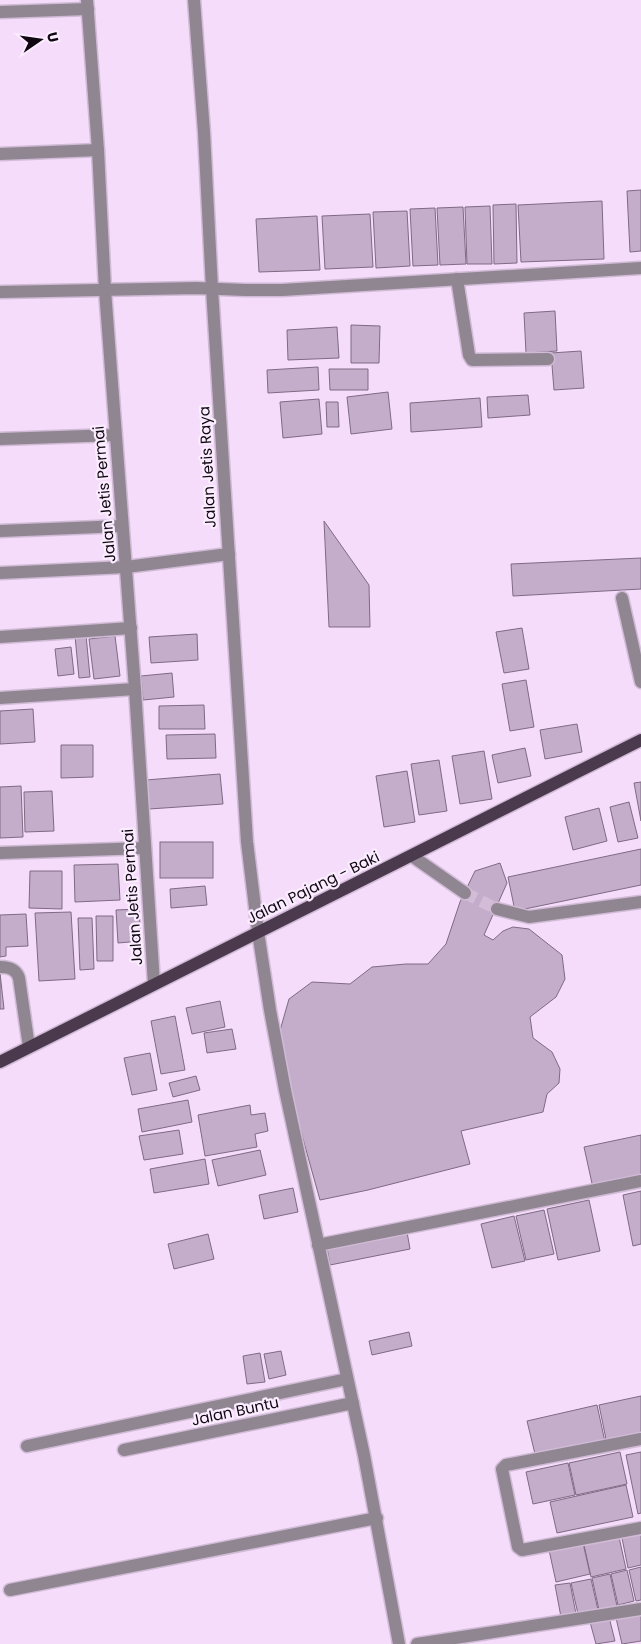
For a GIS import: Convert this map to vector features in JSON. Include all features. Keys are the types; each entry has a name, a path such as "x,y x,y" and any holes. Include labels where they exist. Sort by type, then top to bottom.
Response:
{"main road":[{"name":"Jalan Pajang - Baki","path":"0,1062 641,740"}],"street":[{"name":"Jalan Jetis Raya","path":"194,0 204,132 212,289 247,842 258,932 285,1090 377,1518 400,1644"},
{"path":"0,12 88,5"},
{"name":"Jalan Jetis Permai","path":"88,5 105,290 135,689 154,984"},
{"path":"0,154 98,150"},
{"path":"0,292 196,288 245,290 321,289 641,268"},
{"path":"457,279 469,355 472,360 548,359"},
{"path":"0,439 115,435"},
{"path":"0,531 122,526"},
{"path":"0,573 126,567 229,554"},
{"path":"622,598 641,682"},
{"path":"0,637 130,628"},
{"path":"0,698 135,689"},
{"path":"0,854 145,848"},
{"path":"412,856 465,893"},
{"path":"497,909 529,917 641,902"},
{"path":"0,967 12,968 18,974 29,1047"},
{"path":"318,1245 641,1181"},
{"path":"27,1446 347,1379"},
{"name":"Jalan Buntu","path":"124,1450 353,1403"},
{"path":"641,1439 506,1465 502,1469 518,1546 522,1550 641,1528"},
{"path":"10,1590 377,1518"},
{"path":"417,1644 641,1609"}],"building":[{"path":"641,190 641,251 630,252 627,191"},
{"path":"602,201 604,259 521,262 518,205"},
{"path":"516,204 517,263 494,264 493,205"},
{"path":"490,206 492,264 467,264 465,207"},
{"path":"463,207 466,264 440,265 437,208"},
{"path":"435,208 438,265 413,266 410,209"},
{"path":"407,211 410,266 376,268 373,212"},
{"path":"370,214 373,267 325,269 322,216"},
{"path":"317,216 320,270 259,272 256,219"},
{"path":"555,311 557,351 526,353 524,313"},
{"path":"351,325 380,326 379,363 351,363"},
{"path":"337,327 339,358 288,360 287,330"},
{"path":"581,351 584,388 554,390 551,353"},
{"path":"318,367 319,390 268,393 267,370"},
{"path":"329,369 368,369 368,390 330,390"},
{"path":"388,392 392,429 351,434 347,397"},
{"path":"528,395 530,415 488,418 487,397"},
{"path":"480,398 482,427 411,432 410,403"},
{"path":"319,399 322,434 283,438 280,402"},
{"path":"326,402 338,402 339,427 327,427"},
{"path":"324,521 369,585 370,627 329,627"},
{"path":"641,558 641,589 513,596 511,564"},
{"path":"522,628 529,669 504,673 496,632"},
{"path":"197,634 198,660 151,663 149,637"},
{"path":"86,635 90,677 79,678 75,636"},
{"path":"115,636 120,676 94,679 89,639"},
{"path":"71,647 74,674 58,676 55,649"},
{"path":"172,673 174,697 143,700 141,676"},
{"path":"526,680 534,727 510,731 502,684"},
{"path":"204,705 205,729 159,729 159,706"},
{"path":"33,709 35,742 0,744 0,711"},
{"path":"577,724 582,752 545,759 540,730"},
{"path":"215,734 216,758 167,759 166,735"},
{"path":"61,745 93,745 93,777 61,778"},
{"path":"525,748 531,776 498,783 492,755"},
{"path":"484,751 492,799 460,804 452,756"},
{"path":"439,760 447,811 419,815 411,764"},
{"path":"407,771 415,822 384,827 376,776"},
{"path":"220,774 223,804 149,809 146,780"},
{"path":"641,782 641,821 634,783"},
{"path":"21,786 23,837 0,838 0,787"},
{"path":"52,791 54,831 25,832 24,792"},
{"path":"629,802 638,838 618,842 610,807"},
{"path":"599,808 607,841 573,850 565,817"},
{"path":"160,842 213,842 213,878 160,878"},
{"path":"641,849 641,885 515,911 508,877"},
{"path":"500,863 507,883 484,935 493,940 503,931 513,927 529,929 562,955 565,979 556,997 530,1017 533,1038 552,1052 560,1069 559,1083 547,1094 543,1112 461,1131 470,1164 320,1200 298,1121 279,1034 289,999 312,982 350,984 372,967 428,964 446,944 460,902 475,871"},
{"path":"118,864 120,900 75,902 74,865"},
{"path":"30,871 62,871 62,909 29,908"},
{"path":"205,886 207,905 171,908 170,889"},
{"path":"139,909 141,941 118,943 116,910"},
{"path":"71,912 75,979 39,981 35,913"},
{"path":"26,914 28,946 6,947 6,956 0,957 0,915"},
{"path":"96,916 113,916 113,961 97,961"},
{"path":"78,918 92,918 94,969 80,970"},
{"path":"0,973 4,1009 0,1009"},
{"path":"220,1001 225,1027 192,1034 186,1008"},
{"path":"175,1016 185,1070 161,1074 151,1021"},
{"path":"232,1029 236,1049 207,1053 204,1033"},
{"path":"150,1053 157,1090 132,1095 124,1058"},
{"path":"196,1076 200,1090 173,1097 169,1083"},
{"path":"188,1100 192,1122 142,1132 138,1109"},
{"path":"250,1105 251,1115 265,1113 268,1131 255,1134 257,1147 205,1156 198,1115"},
{"path":"179,1130 183,1154 144,1160 139,1136"},
{"path":"641,1135 641,1178 593,1188 584,1147"},
{"path":"260,1150 266,1175 218,1186 212,1160"},
{"path":"205,1159 209,1184 154,1193 150,1169"},
{"path":"293,1188 298,1212 264,1219 259,1195"},
{"path":"641,1191 641,1244 633,1246 623,1195"},
{"path":"589,1200 600,1251 558,1260 547,1209"},
{"path":"544,1210 554,1254 526,1260 516,1216"},
{"path":"514,1216 525,1261 492,1268 481,1224"},
{"path":"407,1232 410,1249 330,1265 327,1248"},
{"path":"208,1234 214,1259 174,1269 168,1244"},
{"path":"409,1332 412,1346 372,1355 369,1341"},
{"path":"281,1351 286,1375 269,1379 264,1354"},
{"path":"260,1353 265,1382 247,1384 243,1356"},
{"path":"641,1396 641,1436 607,1444 599,1405"},
{"path":"597,1405 605,1442 536,1458 527,1421"},
{"path":"620,1452 627,1484 576,1495 569,1463"},
{"path":"641,1452 641,1513 638,1514 626,1455"},
{"path":"568,1463 575,1495 533,1504 526,1472"},
{"path":"626,1485 633,1517 557,1533 550,1502"},
{"path":"641,1534 641,1565 628,1568 622,1538"},
{"path":"619,1537 626,1569 591,1577 584,1545"},
{"path":"583,1543 590,1574 556,1582 549,1550"},
{"path":"641,1567 641,1600 636,1601 629,1570"},
{"path":"627,1570 634,1601 618,1605 611,1574"},
{"path":"610,1574 617,1606 599,1610 592,1578"},
{"path":"591,1579 598,1610 578,1614 571,1583"},
{"path":"570,1583 576,1614 561,1617 555,1585"},
{"path":"641,1613 641,1641 622,1644 616,1618"},
{"path":"609,1617 615,1641 596,1644 590,1622"}],"tunnel":[{"path":"465,893 497,909"}]}
